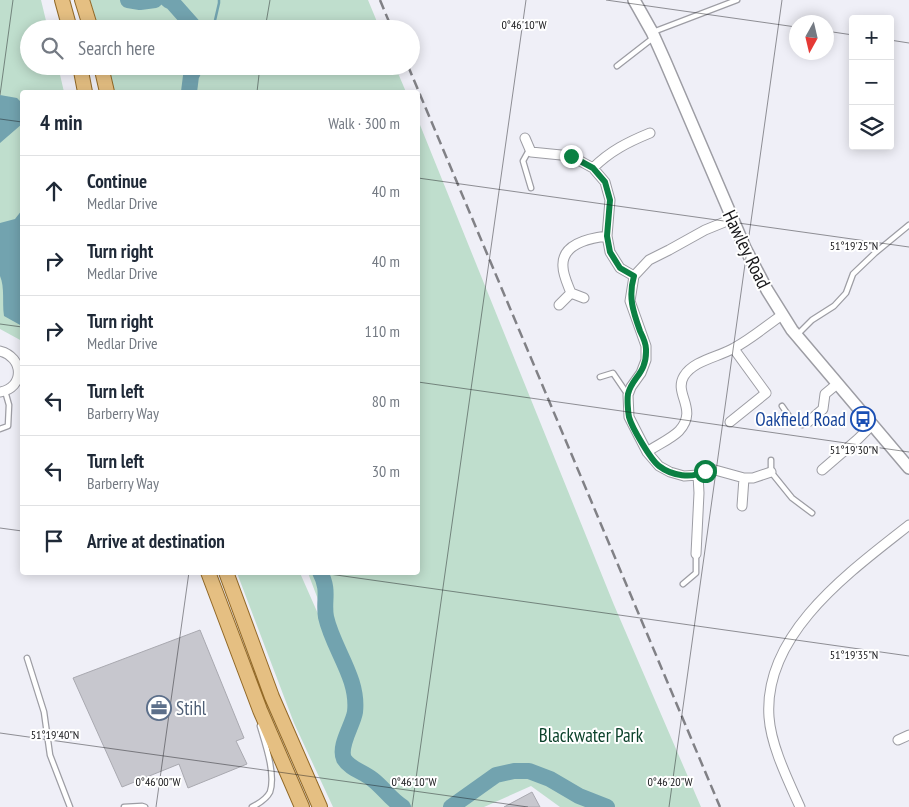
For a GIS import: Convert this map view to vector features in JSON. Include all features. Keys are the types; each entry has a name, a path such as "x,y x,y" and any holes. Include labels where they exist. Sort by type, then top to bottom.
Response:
{"main road":[{"path":"62,0 68,20"},
{"path":"82,0 88,20"},
{"name":"Hawley Road","path":"634,0 653,35 754,267 782,315 837,384 909,468"},
{"path":"82,75 85,90"},
{"path":"103,75 107,90"},
{"path":"209,575 240,662 302,807"},
{"path":"227,575 272,697 320,807"}],"street":[{"path":"593,168 606,155 626,143 650,133"},
{"path":"525,138 531,152 571,156 593,168 605,182 610,200 607,236 610,252 620,268 634,276"},
{"path":"732,219 705,230 649,260 634,276 630,301 646,346 646,360 641,374 631,387 628,395 629,417 647,452 659,466 670,472 684,476 698,475 705,471 714,470 744,478 753,478 770,472"},
{"path":"584,298 571,293 562,267 564,256 572,248 587,239 607,236"},
{"path":"559,305 571,293"},
{"path":"647,452 679,432 686,422 688,412 681,389 684,376 697,364 734,349 782,315"},
{"path":"730,422 766,392 734,349"},
{"path":"0,352 12,357 20,375 15,383 3,392"},
{"path":"12,357 20,358"},
{"path":"808,422 823,409 825,394 837,384"},
{"path":"822,470 872,425"},
{"path":"696,554 698,475"},
{"path":"742,506 744,478"},
{"path":"800,807 773,741 768,719 768,701 778,663 806,616 827,592 909,524"},
{"path":"898,740 909,735"}],"lane":[{"path":"617,66 653,35 736,0"},
{"path":"531,152 528,152 523,161 532,188"},
{"path":"797,335 812,320 834,306 846,292 853,274 909,225"},
{"path":"600,377 613,373 628,395"},
{"path":"0,429 8,426 9,405 3,392"},
{"path":"782,406 791,419 802,425 808,422"},
{"path":"772,460 770,472 792,498 812,512"},
{"path":"683,584 696,573 696,554"},
{"path":"27,658 44,712 50,755 70,807"},
{"path":"240,662 270,762 271,785 269,794 252,807"},
{"path":"124,807 145,807"}],"green space":[{"path":"0,0 41,0 46,20 20,20 20,75 60,75 64,90 20,90 20,340 0,329"},
{"path":"90,0 368,0 376,20 96,20"},
{"path":"110,75 399,75 405,90 114,90"},
{"name":"Blackwater Park","path":"420,125 614,605 701,807 560,807 531,786 484,807 333,807 294,723 238,575 301,575 356,700 309,575 420,575"}],"water":[{"path":"0,95 17,98 20,101 20,126 0,143"},
{"path":"20,213 20,325 4,316 0,276 0,223 15,219"}],"building":[{"name":"Stihl","path":"200,630 244,738 236,741 247,764 188,788 179,764 122,787 73,678"},
{"path":"532,792 540,807 504,807"}],"waterway":[{"path":"128,0 140,2 155,0"},
{"path":"168,0 188,20"},
{"path":"215,20 219,0"},
{"path":"189,90 192,75"},
{"path":"321,575 326,590 325,611 329,629 349,675 355,699 354,717 343,748 344,759 372,779 394,801 403,807"},
{"path":"451,807 496,775 514,771 529,771 550,779 579,796 607,807"}],"railway":[{"path":"380,0 388,20"},
{"path":"412,75 418,90"},
{"path":"420,94 720,807"}],"place":[{"name":"Oakfield Road","path":"863,419"},
{"name":"Stihl","path":"159,708"}],"route":[{"path":"571,156 593,168 605,182 610,200 607,236 610,252 620,268 634,276 630,301 646,346 646,360 641,374 631,387 628,395 629,417 647,452 659,466 684,476 698,475 705,471"}]}
